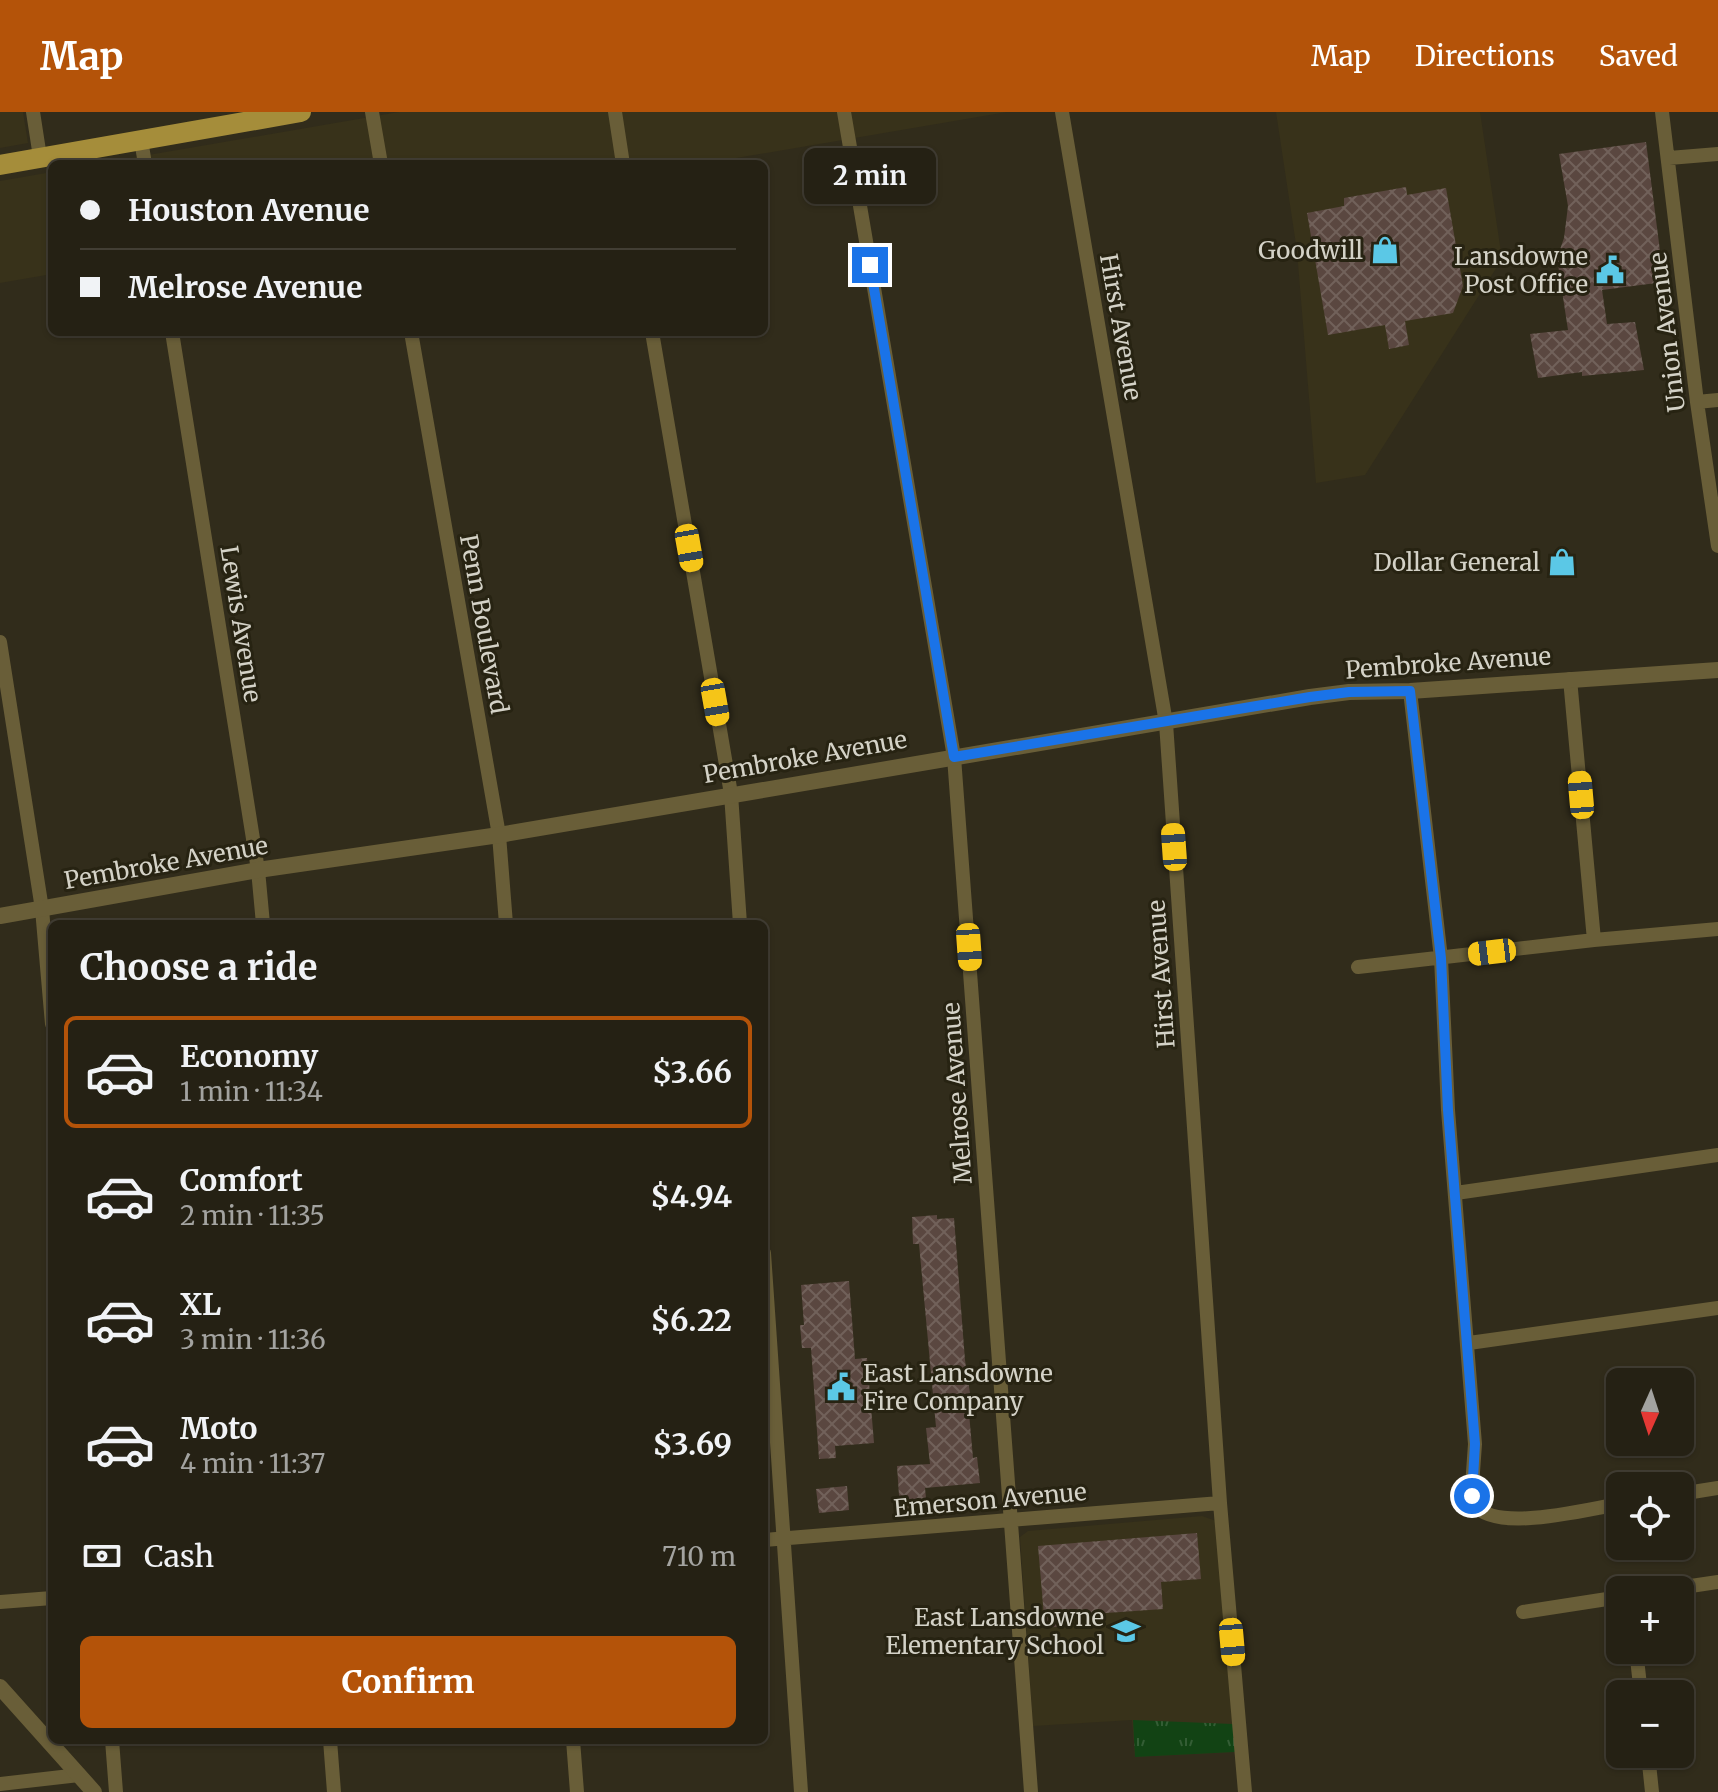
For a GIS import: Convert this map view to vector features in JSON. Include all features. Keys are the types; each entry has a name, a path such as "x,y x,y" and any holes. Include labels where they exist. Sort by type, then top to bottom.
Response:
{"main road":[{"path":"0,165 141,140 231,118 301,112"}],"street":[{"path":"33,112 40,157"},
{"path":"372,112 380,160"},
{"path":"615,112 622,160"},
{"name":"Melrose Avenue","path":"844,112 954,757 1031,1792"},
{"name":"Hirst Avenue","path":"1062,112 1166,723 1220,1503 1245,1792"},
{"name":"Union Avenue","path":"1662,112 1718,546"},
{"path":"141,140 144,160"},
{"path":"1669,158 1718,154"},
{"name":"Lewis Avenue","path":"173,336 258,870 263,920"},
{"name":"Penn Boulevard","path":"412,336 499,835 506,920"},
{"path":"653,336 731,794 740,920"},
{"path":"1697,402 1718,400"},
{"path":"0,642 42,909 48,978"},
{"name":"Pembroke Avenue","path":"0,916 258,870 499,835 1337,694 1718,670"},
{"path":"1570,679 1594,940"},
{"path":"1410,691 1441,958 1475,1444 1472,1496 1474,1504 1483,1514 1499,1519 1516,1520 1606,1506"},
{"path":"1358,967 1718,929"},
{"path":"1456,1193 1718,1155"},
{"path":"1469,1343 1718,1308"},
{"path":"768,1310 801,1792"},
{"path":"1694,1492 1718,1488"},
{"name":"Emerson Avenue","path":"768,1540 1220,1503"},
{"path":"1694,1586 1718,1582"},
{"path":"0,1602 48,1598"},
{"path":"1523,1612 1606,1599"},
{"path":"0,1687 48,1740"},
{"path":"51,1744 94,1792"},
{"path":"112,1744 116,1792"},
{"path":"330,1744 334,1792"},
{"path":"573,1744 577,1792"},
{"path":"1649,1768 1652,1792"},
{"path":"0,1784 79,1775"}],"shaded area":[{"path":"0,112 23,112 28,143 0,148"},
{"path":"399,112 1007,112 725,160 119,160"},
{"path":"1276,112 1480,112 1502,259 1365,475 1316,483 1297,251"},
{"path":"48,173 48,275 0,283 0,181"},
{"name":"East Lansdowne Elementary School","path":"1202,1516 1216,1521 1235,1752 1135,1757 1132,1720 1033,1726 1020,1537 1028,1531"}],"green space":[{"path":"1133,1720 1233,1724 1235,1752 1135,1757"}],"building":[{"name":"Lansdowne Post Office","path":"1646,142 1664,282 1602,290 1607,324 1635,322 1644,370 1582,376 1582,372 1538,378 1530,334 1568,330 1557,258 1564,238 1568,206 1559,154"},
{"name":"Goodwill","path":"1406,187 1407,195 1446,188 1463,286 1453,313 1405,321 1409,345 1389,349 1385,325 1328,335 1307,213 1344,206 1344,198"},
{"path":"937,1215 937,1219 954,1218 965,1360 973,1413 969,1413 973,1458 977,1457 980,1483 925,1488 927,1508 900,1510 897,1466 930,1464 926,1428 936,1427 919,1244 913,1244 912,1217"},
{"path":"849,1281 855,1359 867,1358 874,1443 835,1446 836,1458 819,1459 811,1348 802,1348 801,1285"},
{"path":"847,1486 849,1510 819,1513 816,1489"},
{"path":"1197,1533 1201,1579 1161,1582 1163,1609 1064,1616 1065,1626 1045,1628 1038,1546"}],"place":[{"name":"Goodwill","path":"1385,250"},
{"name":"Lansdowne Post Office","path":"1610,270"},
{"name":"Dollar General","path":"1562,562"},
{"name":"East Lansdowne Fire Company","path":"841,1387"},
{"name":"East Lansdowne Elementary School","path":"1126,1631"}],"route":[{"path":"870,265 954,757 1310,697 1349,692 1410,691 1441,958 1448,1110 1475,1444 1472,1496"}]}
